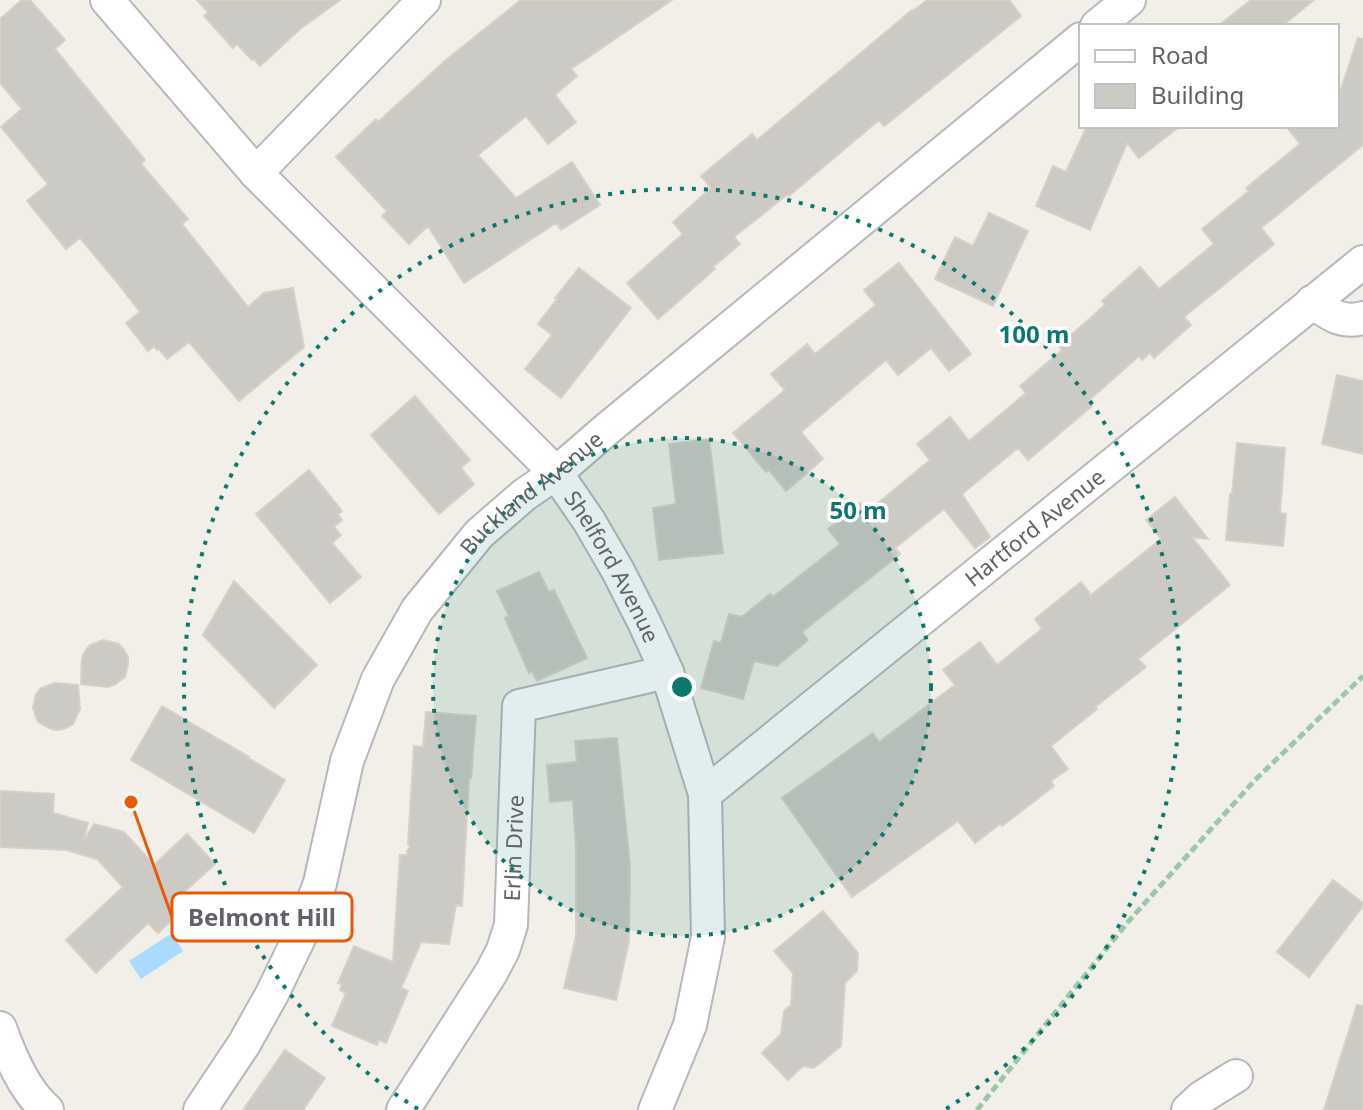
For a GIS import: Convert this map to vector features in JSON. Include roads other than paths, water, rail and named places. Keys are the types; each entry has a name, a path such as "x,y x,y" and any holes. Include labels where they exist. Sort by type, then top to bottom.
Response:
{"street":[{"name":"Shelford Avenue","path":"107,0 256,173 556,473 618,571 667,672 705,794 708,937 690,1025 655,1110"},
{"path":"256,173 424,0"},
{"path":"1099,24 1129,0"},
{"name":"Buckland Avenue","path":"200,1110 244,1044 299,938 320,883 347,761 378,679 417,610 479,534 1079,41"},
{"name":"Hartford Avenue","path":"705,794 1363,262"},
{"path":"1312,302 1335,318 1363,318"},
{"name":"Erlin Drive","path":"403,1110 491,973 511,925 519,706 667,672"},
{"path":"0,1028 9,1053 37,1101 47,1110"},
{"path":"1188,1110 1202,1097 1236,1076"}],"water":[{"path":"172,933 183,951 141,979 129,961"}],"place":[{"name":"Belmont Hill","path":"131,802"}]}
